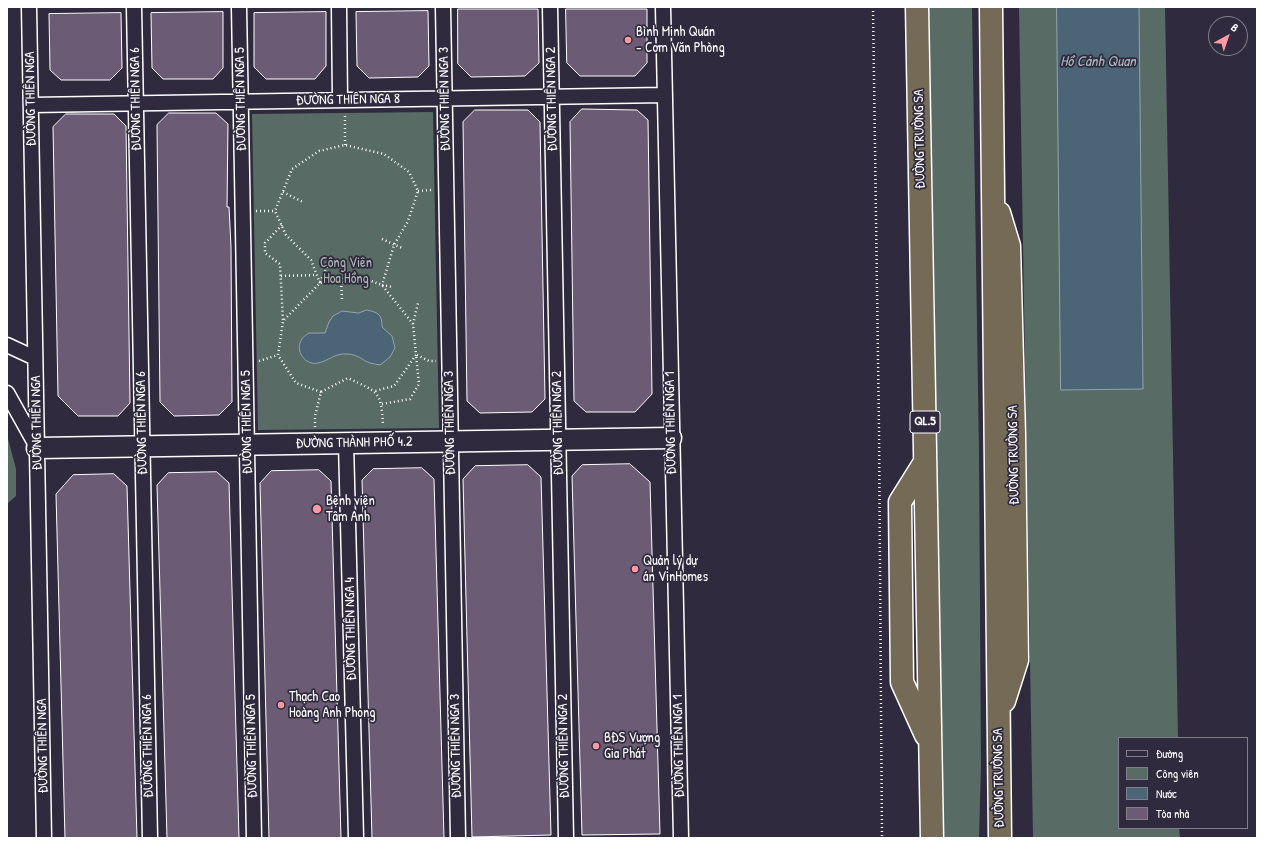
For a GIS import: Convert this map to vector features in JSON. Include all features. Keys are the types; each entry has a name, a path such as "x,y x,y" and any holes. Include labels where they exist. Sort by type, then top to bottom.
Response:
{"highway":[{"name":"ĐƯỜNG TRƯỜNG SA","path":"917,7 932,838"},
{"name":"ĐƯỜNG TRƯỜNG SA","path":"991,7 1000,838"}],"street":[{"name":"ĐƯỜNG THIÊN NGA","path":"29,7 44,838"},
{"name":"ĐƯỜNG THIÊN NGA 6","path":"134,7 150,838"},
{"name":"ĐƯỜNG THIÊN NGA 5","path":"239,7 254,838"},
{"path":"339,7 342,100"},
{"name":"ĐƯỜNG THIÊN NGA 3","path":"443,7 458,838"},
{"name":"ĐƯỜNG THIÊN NGA 2","path":"550,7 566,838"},
{"name":"ĐƯỜNG THIÊN NGA 1","path":"663,7 681,838"},
{"name":"ĐƯỜNG THIÊN NGA 8","path":"31,105 665,95"},
{"path":"7,345 36,358"},
{"path":"7,393 37,448"},
{"name":"ĐƯỜNG THÀNH PHỐ 4.2","path":"37,448 672,438"},
{"name":"ĐƯỜNG THIÊN NGA 4","path":"346,443 356,838"}],"path":[{"path":"872,7 879,429 882,838"},
{"path":"342,100 345,145"},
{"path":"320,283 311,260 286,235 276,211 292,170 319,152 345,145 384,154 409,172 418,191 408,221 394,246 382,286"},
{"path":"283,192 302,202"},
{"path":"282,225 265,242 265,253 280,264 283,321 278,355 296,383 321,392 348,378 376,391 382,404 384,443"},
{"path":"382,239 394,246 402,248"},
{"path":"283,321 320,283 331,258"},
{"path":"281,276 317,275"},
{"path":"320,283 341,278 366,279 382,286 393,287"},
{"path":"341,278 342,300"},
{"path":"382,286 413,324"},
{"path":"382,404 410,400 419,384 413,324 418,303"},
{"path":"246,362 261,361 278,355"},
{"path":"416,355 430,361 449,360"},
{"path":"376,391 394,386 416,355"},
{"path":"315,444 315,416 321,392"}],"green space":[{"path":"928,7 972,7 979,452 981,766 979,838 944,838 939,766 934,258"},
{"path":"1019,7 1165,7 1178,737 1118,737 1118,829 1179,829 1180,838 1033,838"},
{"name":"Công Viên Hoa Hồng","path":"433,112 439,428 258,430 252,114"},
{"path":"7,435 16,469 16,496 7,504"}],"water":[{"name":"Hồ Cảnh Quan","path":"1057,7 1139,7 1143,389 1061,390"},
{"path":"367,310 379,315 382,327 392,336 395,348 390,357 380,365 370,363 351,354 342,354 318,363 305,360 299,348 302,338 309,333 325,333 333,316 342,311 358,313"}],"building":[{"path":"458,9 538,9 539,63 525,76 471,77 458,64"},
{"path":"566,9 647,9 647,63 635,76 580,76 567,63"},
{"path":"428,11 429,66 418,77 369,78 357,66 356,12"},
{"path":"223,12 223,68 213,79 163,79 152,68 151,13"},
{"path":"326,12 326,66 315,79 266,79 254,67 254,13"},
{"path":"121,13 122,68 110,80 61,80 50,70 49,14"},
{"path":"582,109 637,110 648,120 652,394 635,412 586,412 574,401 570,122"},
{"path":"475,110 528,110 540,122 545,399 532,412 480,413 467,401 463,122"},
{"path":"169,113 216,113 228,124 227,207 229,207 231,247 232,402 219,415 174,416 160,402 157,125"},
{"path":"66,114 114,114 126,126 130,403 118,416 78,416 58,396 53,127"},
{"path":"630,464 650,482 660,834 582,835 572,476 582,465"},
{"path":"528,465 541,477 551,835 472,837 463,479 475,466"},
{"path":"422,468 434,479 444,838 372,838 362,480 373,469"},
{"path":"319,470 331,481 341,838 269,838 260,483 271,471"},
{"path":"217,472 229,483 239,838 167,838 157,485 168,473"},
{"path":"114,474 127,486 137,838 65,838 56,494 73,475"}],"place":[{"name":"Bình Minh Quán - Cơm Văn Phòng","path":"628,40"},
{"name":"Bệnh viện Tâm Anh","path":"317,509"},
{"name":"Quản lý dự án VinHomes","path":"635,569"},
{"name":"Thạch Cao Hoàng Anh Phong","path":"281,705"},
{"name":"BĐS Vượng Gia Phát","path":"596,746"}]}
